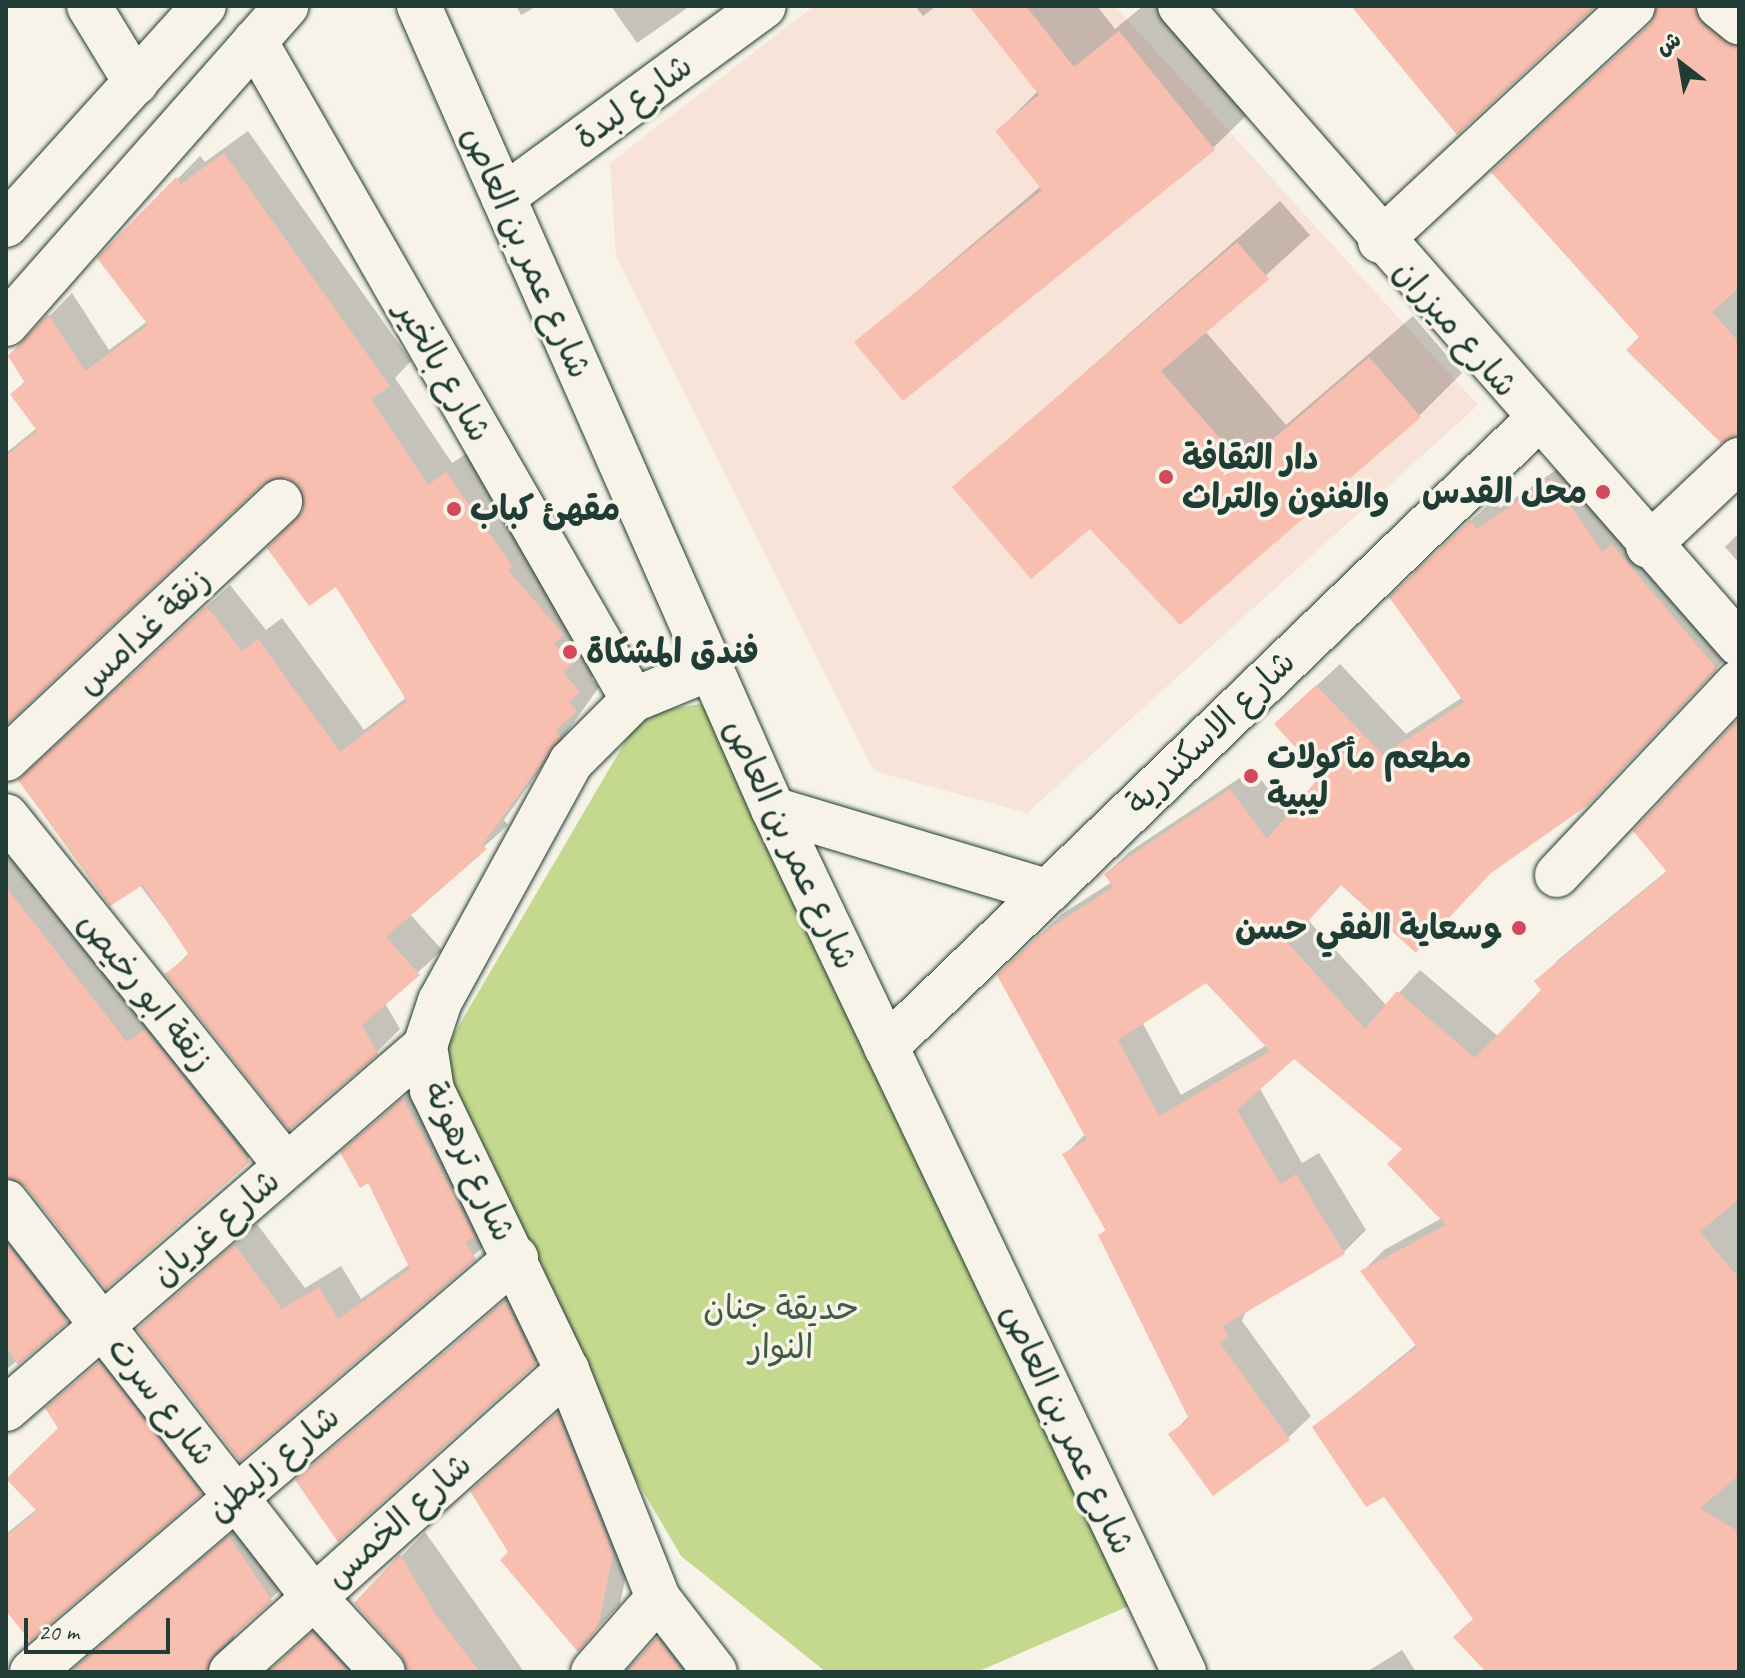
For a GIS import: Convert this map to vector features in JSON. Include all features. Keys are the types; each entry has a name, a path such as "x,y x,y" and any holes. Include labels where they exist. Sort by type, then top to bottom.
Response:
{"street":[{"path":"89,6 136,83"},
{"path":"6,225 204,6"},
{"path":"6,324 286,6"},
{"name":"شارع عمر بن العاص","path":"419,6 773,809 1184,1672"},
{"name":"شارع لبدة","path":"503,197 764,6"},
{"name":"شارع ميزران","path":"1180,6 1380,241 1648,546 1739,644"},
{"path":"1380,241 1633,6"},
{"path":"1719,6 1739,22"},
{"name":"شارع بالخير","path":"255,41 633,700"},
{"name":"شارع الاسكندرية","path":"886,1047 1043,890 1537,420"},
{"path":"1648,546 1739,460"},
{"name":"زنقة غدامس","path":"6,759 280,502"},
{"name":"شارع ترهونة","path":"711,668 633,700 571,762 440,1001 425,1046 432,1090 516,1258 567,1370 658,1598 715,1672"},
{"path":"1557,875 1739,682"},
{"path":"773,809 1043,890"},
{"name":"زنقة ابو رخيص","path":"6,816 286,1166"},
{"name":"شارع غريان","path":"6,1409 425,1046"},
{"name":"شارع سرت","path":"6,1202 313,1596 383,1672"},
{"name":"شارع زليطن","path":"32,1672 234,1495 516,1258"},
{"name":"شارع الخمس","path":"231,1672 567,1370"},
{"path":"593,1672 658,1598"}],"shaded area":[{"path":"814,6 1115,6 1478,405 1027,813 874,771 616,257 610,163"}],"green space":[{"name":"حديقة جنان النوار","path":"701,704 736,742 1131,1605 977,1672 826,1672 681,1556 602,1421 441,1056 642,713"}],"building":[{"path":"969,6 1026,6 1074,67 1119,31 1215,150 903,401 854,342 1042,190 995,131 1039,95"},
{"path":"1351,6 1596,6 1457,135"},
{"path":"1657,6 1695,6 1703,26 1739,46 1739,288 1712,312 1739,342 1739,436 1721,443 1626,350 1639,337 1491,172 1650,24"},
{"path":"224,153 390,386 371,399 428,485 446,472 513,567 508,570 564,635 554,643 572,664 563,672 580,692 569,702 577,711 556,730 561,737 482,845 487,849 386,937 420,975 362,1025 378,1054 289,1130 165,974 189,955 143,885 110,906 18,780 206,606 242,651 258,639 340,752 407,701 336,587 309,606 267,548 304,510 299,486 286,478 263,484 6,725 6,456 37,431 10,394 25,383 8,356 48,314 85,371 148,325 97,258 176,177 181,184"},
{"path":"1237,242 1269,279 1161,371 1243,465 1369,357 1421,417 1180,625 1090,529 1031,579 952,487"},
{"path":"1552,478 1602,552 1612,544 1717,669 1588,805 1491,873 1416,953 1341,885 1288,943 1365,1029 1397,991 1475,1058 1541,990 1534,981 1667,872 1633,831 1739,718 1739,1199 1700,1232 1739,1278 1739,1475 1700,1508 1739,1532 1739,1672 1486,1672 1453,1637 1473,1619 1384,1497 1366,1507 1312,1427 1417,1347 1360,1271 1446,1225 1387,1164 1402,1149 1294,1059 1237,1110 1280,1184 1296,1174 1345,1254 1223,1326 1228,1338 1219,1342 1290,1440 1213,1496 1168,1434 1189,1419 1098,1235 1106,1231 1062,1154 1087,1140 997,975 1038,936 1113,887 1104,874 1230,789 1267,839 1321,775 1274,724 1316,685 1383,755 1464,702 1389,597 1470,520 1477,529","holes":["1206,983 1270,1051 1159,1116 1118,1040"]},
{"path":"6,887 127,1042 145,1029 250,1162 106,1289 26,1187 6,1178"},
{"path":"403,1098 475,1237 465,1242 476,1259 240,1461 137,1329 234,1244 282,1309 319,1287 338,1319 410,1269 368,1183 360,1188 340,1152"},
{"path":"6,1243 68,1322 18,1365 6,1346"},
{"path":"505,1301 536,1364 338,1542 295,1480"},
{"path":"99,1362 202,1494 30,1641 6,1611 6,1536 37,1511 6,1479 58,1428 45,1408"},
{"path":"557,1413 613,1554 598,1628 578,1652 500,1560 508,1552 470,1491"},
{"path":"229,1536 272,1601 214,1653 207,1672 70,1672"},
{"path":"400,1554 435,1613 480,1672 407,1672 401,1655 354,1603"},
{"path":"312,1632 349,1672 268,1672"},
{"path":"657,1637 683,1672 626,1672"}],"place":[{"name":"دار الثقافة والفنون والتراث","path":"1166,477"},
{"name":"محل القدس","path":"1603,492"},
{"name":"مقهئ كباب","path":"454,509"},
{"name":"فندق المشكاة","path":"570,652"},
{"name":"مطعم مأكولات ليبية","path":"1251,776"},
{"name":"وسعاية الفقي حسن","path":"1519,928"}]}
